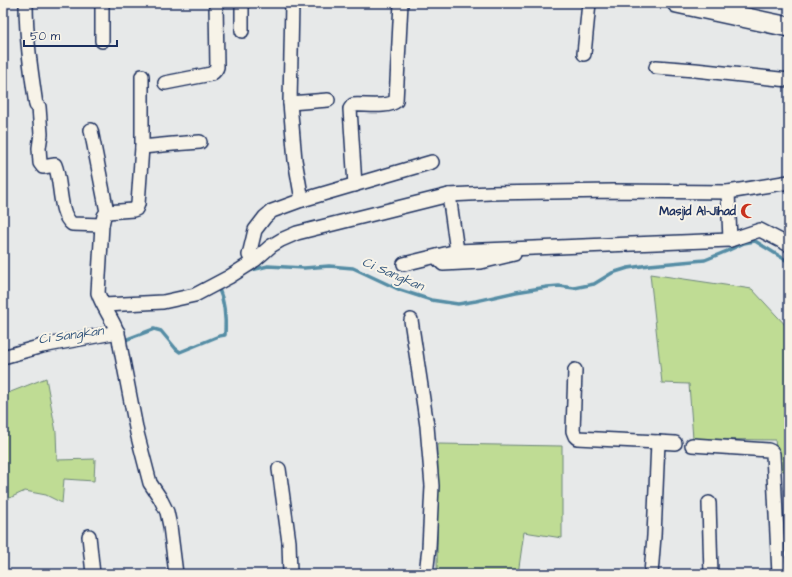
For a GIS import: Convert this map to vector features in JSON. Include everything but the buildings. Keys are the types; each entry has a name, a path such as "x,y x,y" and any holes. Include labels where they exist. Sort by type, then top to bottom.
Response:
{"main road":[{"path":"677,3 733,8 789,27"}],"street":[{"path":"26,3 28,41 36,105 39,107 40,118 40,163 43,167 55,166 64,210 69,221 72,224 102,225"},
{"path":"102,3 102,41"},
{"path":"165,83 211,74 216,69 216,3"},
{"path":"242,3 242,31"},
{"path":"292,3 290,103 295,160 302,200"},
{"path":"355,185 350,109 353,105 387,105 396,101 401,3"},
{"path":"584,54 589,3"},
{"path":"656,67 789,80"},
{"path":"107,212 133,210 138,207 142,147 142,76"},
{"path":"290,103 328,100"},
{"path":"91,130 107,212 104,216 102,225 98,293 119,339 137,433 148,477 152,487 160,498 167,512 176,574"},
{"path":"142,147 200,142"},
{"path":"252,260 249,255 255,230 265,217 272,211 302,200 432,162"},
{"path":"104,305 163,302 195,295 229,277 271,246 297,233 449,195 613,191 728,192 789,182"},
{"path":"728,192 730,240"},
{"path":"449,195 457,251"},
{"path":"404,264 457,251 730,240 760,230 789,245"},
{"path":"438,256 439,260 444,264 481,262 535,248"},
{"path":"411,320 427,426 432,486 429,548 426,574"},
{"path":"3,357 42,346 119,339"},
{"path":"575,370 573,431 577,438 675,444"},
{"path":"651,574 658,442"},
{"path":"692,445 768,450 772,452 779,573"},
{"path":"280,469 289,542 290,574"},
{"path":"709,503 711,574"},
{"path":"88,536 93,574"}],"green space":[{"path":"650,274 752,289 789,329 789,472 779,470 775,440 693,439 689,384 662,383"},
{"path":"46,378 56,432 57,460 95,459 94,481 64,479 62,503 46,495 25,491 3,501 3,395"},
{"path":"438,444 562,446 562,538 524,532 518,574 437,574"}],"waterway":[{"name":"Ci Sangkan","path":"248,271 268,266 304,268 329,266 353,268 400,290 431,300 458,304 547,287 559,286 574,288 594,284 612,273 628,268 705,260 744,243 755,241 789,262"},
{"name":"Ci Sangkan","path":"122,340 154,329 161,331 180,352 225,335 224,311 218,287 220,286"}],"place":[{"name":"Masjid Al-Jihad","path":"748,211"}]}
